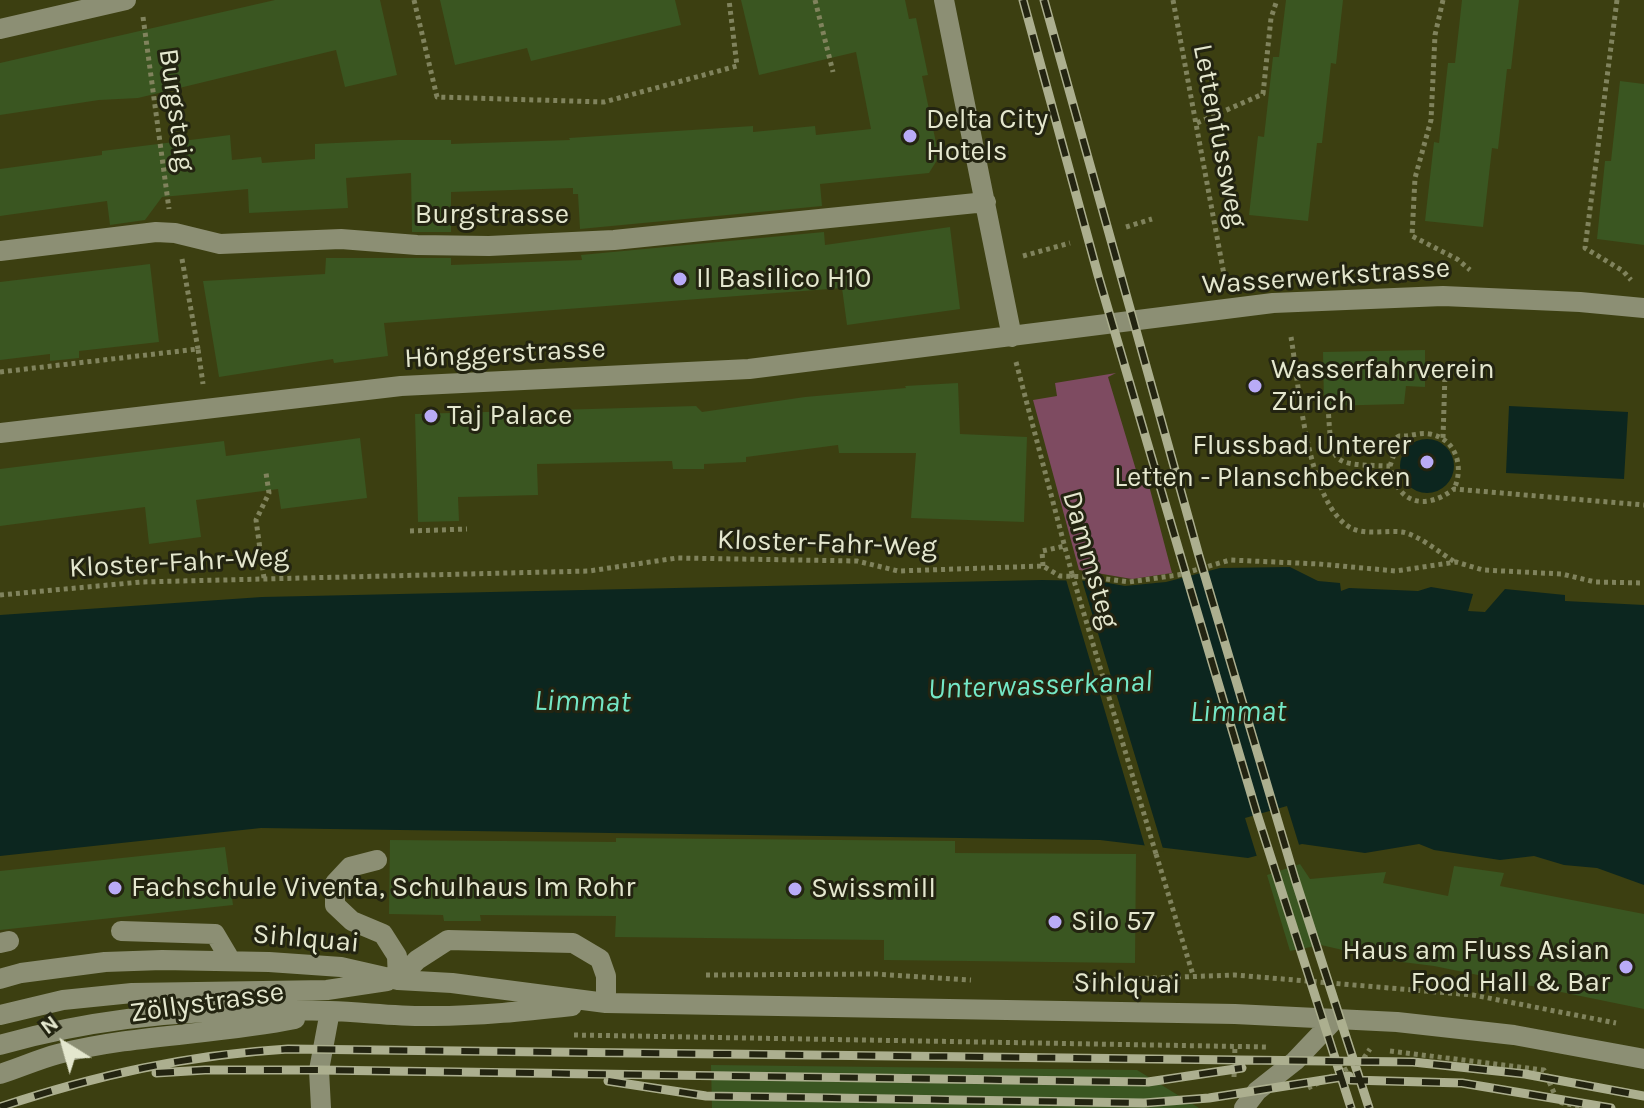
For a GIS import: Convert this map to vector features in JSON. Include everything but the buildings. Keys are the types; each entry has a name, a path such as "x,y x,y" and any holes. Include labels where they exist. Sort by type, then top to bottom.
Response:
{"street":[{"path":"0,29 126,0"},
{"path":"944,0 1012,337"},
{"name":"Burgstrasse","path":"0,251 156,232 175,233 220,244 341,239 437,246 577,243 986,202"},
{"name":"Wasserwerkstrasse","path":"1012,337 1261,305 1344,299 1488,297 1644,308"},
{"name":"Hönggerstrasse","path":"0,433 401,386 749,369 1012,337"},
{"path":"377,860 350,867 335,883 335,905 352,921 383,934 397,956 398,980"},
{"path":"121,931 215,934 231,961"},
{"path":"0,1015 63,1000 104,996 327,990 398,980 417,960 448,940 573,943 600,959 606,976 606,1003"},
{"name":"Sihlquai","path":"0,979 21,973 105,962 231,961 341,967 398,980 452,983 606,1003 1235,1014 1397,1022 1514,1035 1644,1059"},
{"name":"Sihlquai","path":"330,1011 431,1016 494,1014 606,1003"},
{"path":"0,1045 78,1025 173,1014 227,1010 330,1011 319,1070 321,1108"},
{"name":"Zöllystrasse","path":"0,1074 58,1054 210,1030 254,1027 330,1011"},
{"path":"1244,1108 1257,1091 1295,1061 1334,1020"}],"path":[{"path":"414,0 437,97 604,102 737,66 729,0"},
{"path":"815,0 833,72"},
{"name":"Lettenfussweg","path":"1173,0 1225,280"},
{"path":"1197,123 1263,94 1271,18 1277,0"},
{"path":"1443,0 1435,35 1431,120 1415,178 1412,236 1457,259 1474,274"},
{"path":"1617,0 1585,248 1623,271"},
{"name":"Burgsteig","path":"143,15 169,210"},
{"path":"1126,227 1152,219"},
{"path":"1011,260 1070,243"},
{"path":"185,273 203,384"},
{"name":"Dammsteg","path":"1012,337 1016,367 1072,574 1193,975"},
{"path":"1291,337 1314,466 1329,507 1350,528 1358,531 1405,532 1456,562"},
{"path":"0,372 198,349"},
{"path":"1425,375 1445,374 1443,438"},
{"path":"1328,406 1331,450 1337,459 1348,464 1390,466"},
{"path":"1417,434 1443,438 1453,449 1459,464 1460,477 1454,489 1434,501 1422,503 1408,498 1398,490 1390,466 1395,451 1393,440 1399,436 1408,438 1417,434"},
{"path":"264,578 256,520 269,493 266,473"},
{"path":"1454,489 1644,505"},
{"path":"410,531 467,529"},
{"path":"1043,566 1042,551 1065,546"},
{"name":"Kloster-Fahr-Weg","path":"0,595 141,582 589,571 677,558 857,561 898,571 1043,566 1060,576 1129,582 1178,575 1230,560 1396,571 1456,562 1483,570 1562,574 1595,582 1644,583"},
{"path":"692,975 876,974 981,980"},
{"path":"1058,981 1235,975 1473,995 1629,1026"},
{"path":"568,1035 1308,1048"},
{"path":"1354,1048 1544,1070 1558,1102 1587,1108"},
{"path":"1301,1091 1361,1062 1370,1049"}],"shaded area":[{"path":"1116,373 1108,377 1136,470 1147,478 1172,573 1132,579 1079,570 1033,400 1057,396 1055,383"}],"water":[{"path":"1509,406 1628,412 1624,479 1506,473"},
{"name":"Flussbad Unterer Letten - Planschbecken","path":"1427,439 1446,447 1454,466 1446,485 1427,493 1408,485 1400,466 1408,447"},
{"name":"Limmat","path":"1290,567 1318,581 1340,583 1341,591 1349,588 1418,591 1431,587 1473,594 1468,611 1485,612 1505,589 1565,595 1565,601 1644,605 1644,885 1597,868 1564,865 1534,856 1500,860 1434,850 1419,844 1365,853 1302,844 1248,858 1100,840 261,828 0,856 0,615 262,597 1042,580 1097,581 1125,586 1166,582 1220,568"}],"pier":[{"path":"1065,576 1081,577 1164,852 1146,850"},
{"path":"1287,806 1300,848 1258,860 1245,818"}],"railway":[{"path":"1023,0 1098,275 1182,561 1257,814 1351,1108"},
{"path":"1044,0 1199,556 1295,879 1369,1108"},
{"path":"0,1107 142,1068 214,1056 288,1049 1413,1062 1525,1074 1644,1096"},
{"path":"156,1073 319,1070 1148,1082 1242,1068"},
{"path":"608,1081 706,1096 1144,1103 1209,1098 1349,1076"},
{"path":"1350,1080 1462,1083 1611,1108"}],"place":[{"name":"Delta City Hotels","path":"910,136"},
{"name":"Il Basilico H10","path":"680,279"},
{"name":"Wasserfahrverein Zürich","path":"1255,386"},
{"name":"Taj Palace","path":"431,416"},
{"name":"Flussbad Unterer Letten - Planschbecken","path":"1427,462"},
{"name":"Fachschule Viventa, Schulhaus Im Rohr","path":"115,888"},
{"name":"Swissmill","path":"795,889"},
{"name":"Silo 57","path":"1055,922"},
{"name":"Haus am Fluss Asian Food Hall & Bar","path":"1626,967"}],"water label":[{"name":"Unterwasserkanal","path":"1040,686"}]}
